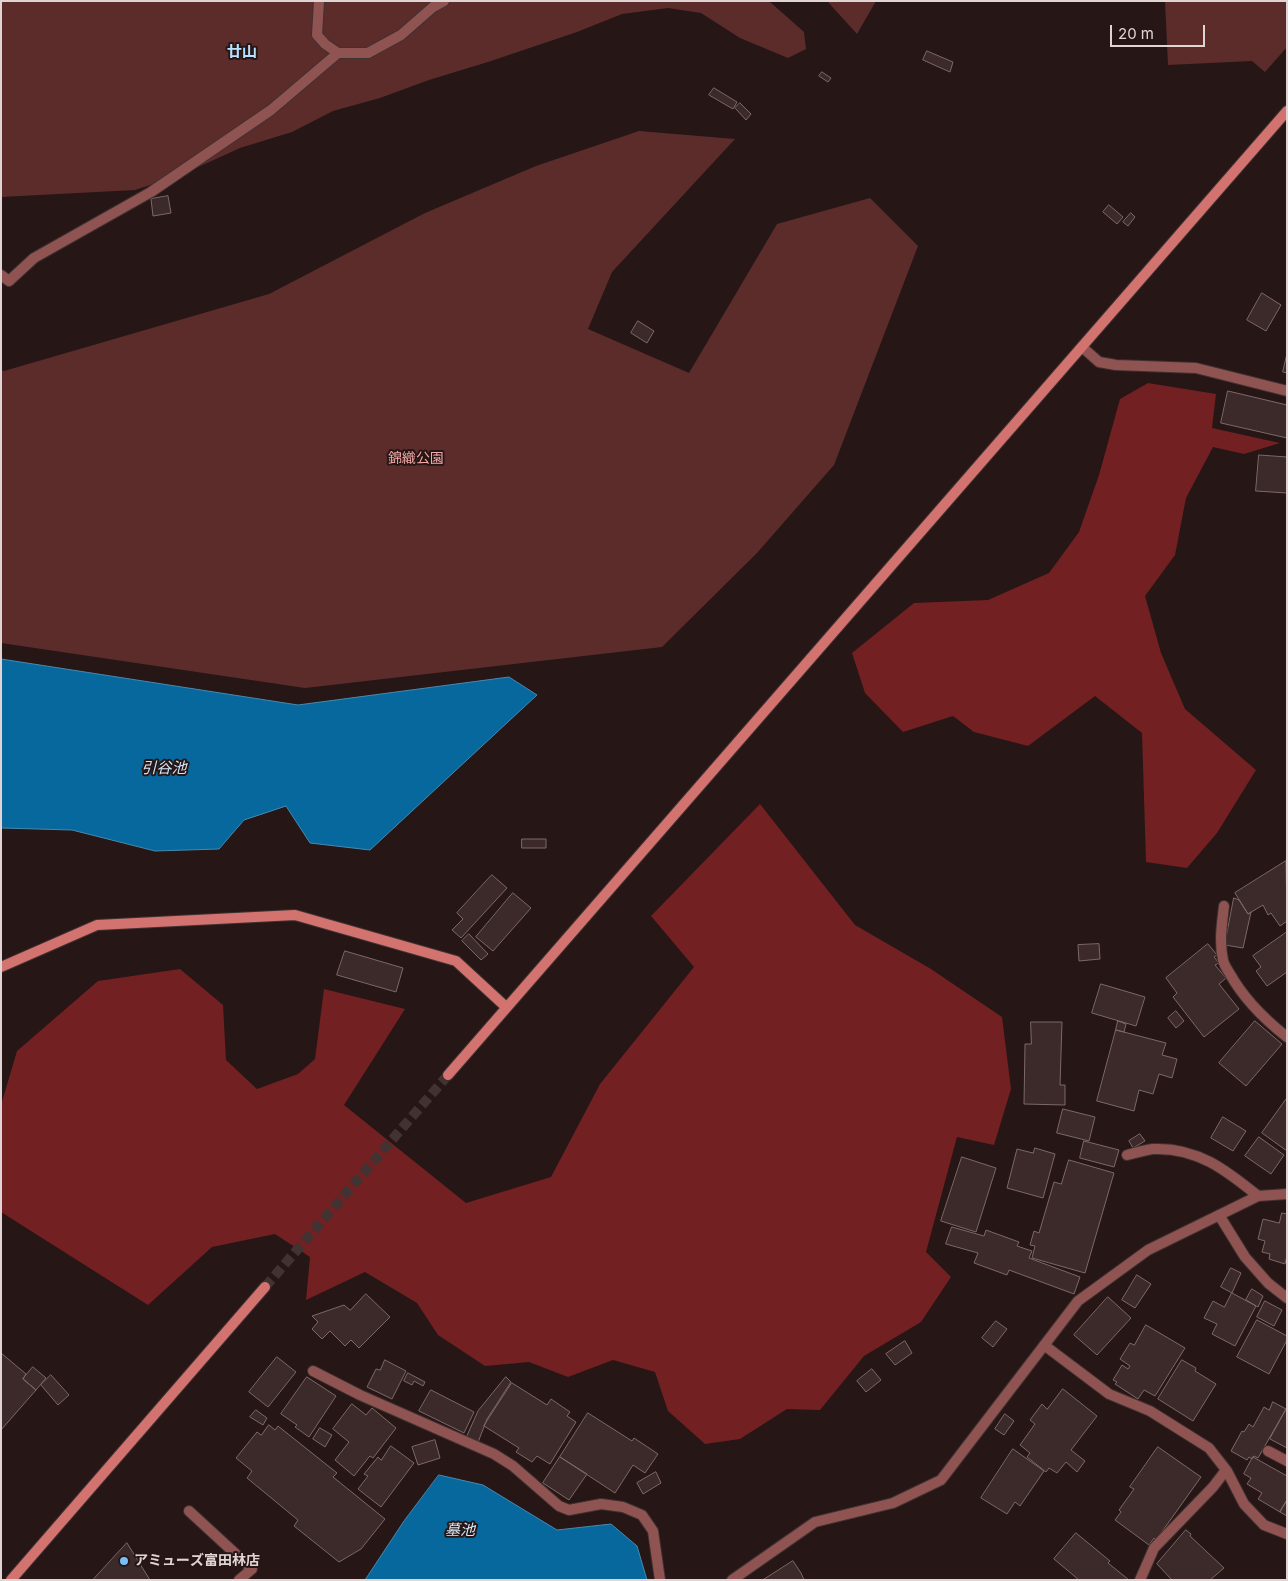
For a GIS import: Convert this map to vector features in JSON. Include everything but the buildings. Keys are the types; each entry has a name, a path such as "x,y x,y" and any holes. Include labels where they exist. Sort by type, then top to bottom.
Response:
{"street":[{"path":"319,1 317,35 325,44 338,53 368,53 402,34 444,1"},
{"path":"1,275 9,281 34,258 151,192 271,110 338,53"},
{"path":"448,1075 1287,111"},
{"path":"1082,347 1099,362 1116,365 1196,368 1287,391"},
{"path":"1224,906 1220,938 1223,962 1235,984 1250,1004 1270,1024 1287,1036"},
{"path":"1,967 97,925 295,915 456,961 506,1007"},
{"path":"1127,1155 1152,1149 1172,1150 1199,1156 1228,1172 1258,1196"},
{"path":"732,1580 815,1522 894,1503 941,1480 1078,1301 1148,1250 1258,1196 1287,1194"},
{"path":"1219,1215 1245,1257 1268,1283 1287,1298"},
{"path":"11,1580 265,1287"},
{"path":"1044,1345 1109,1394 1150,1411 1209,1448 1226,1470 1244,1504 1264,1525 1287,1534"},
{"path":"313,1371 360,1395 494,1454 513,1466 559,1506 569,1510 601,1504 623,1507 642,1515 653,1531 660,1580"},
{"path":"1268,1451 1287,1461"},
{"path":"1140,1580 1154,1548 1213,1487 1226,1470"},
{"path":"189,1511 252,1568 239,1580"}],"green space":[{"path":"1,1 769,1 804,32 806,49 788,58 740,38 701,13 668,8 622,14 577,32 488,62 429,80 380,98 333,111 292,132 240,148 183,174 135,190 1,197"},
{"path":"827,1 876,1 857,34"},
{"path":"1165,1 1287,1 1287,47 1265,72 1252,61 1168,65"},
{"name":"錦織公園","path":"639,131 735,139 612,272 588,329 689,373 777,224 870,198 918,246 834,465 757,553 662,647 305,688 1,643 1,370 4,371 269,294 425,213 536,166"}],"shaded area":[{"path":"1148,383 1216,394 1212,428 1280,443 1244,454 1213,447 1186,498 1175,555 1145,596 1161,653 1185,709 1256,770 1217,833 1187,868 1146,862 1142,733 1095,696 1028,746 974,732 953,716 903,732 865,693 852,653 914,603 988,600 1049,573 1079,532 1099,475 1120,399"},
{"path":"760,804 855,925 931,969 1002,1017 1011,1089 994,1145 957,1137 926,1252 951,1277 921,1322 864,1356 820,1410 787,1409 740,1439 705,1444 668,1411 655,1372 613,1360 568,1377 529,1362 485,1366 438,1335 417,1303 365,1272 306,1300 310,1257 275,1234 212,1247 148,1305 1,1212 1,1105 17,1051 98,981 180,969 223,1005 226,1060 257,1089 298,1074 315,1059 324,989 405,1009 344,1105 466,1203 551,1177 600,1084 694,967 651,916"}],"water":[{"name":"引谷池","path":"1,659 298,705 509,677 537,695 370,850 310,843 286,806 244,820 219,849 155,851 72,830 1,828"},
{"name":"墓池","path":"439,1475 483,1485 557,1530 611,1524 637,1546 647,1580 365,1580 404,1521"}],"tunnel":[{"path":"265,1287 448,1075"}],"place":[{"name":"アミューズ富田林店","path":"124,1561"}],"district":[{"name":"廿山","path":"242,52"}]}
